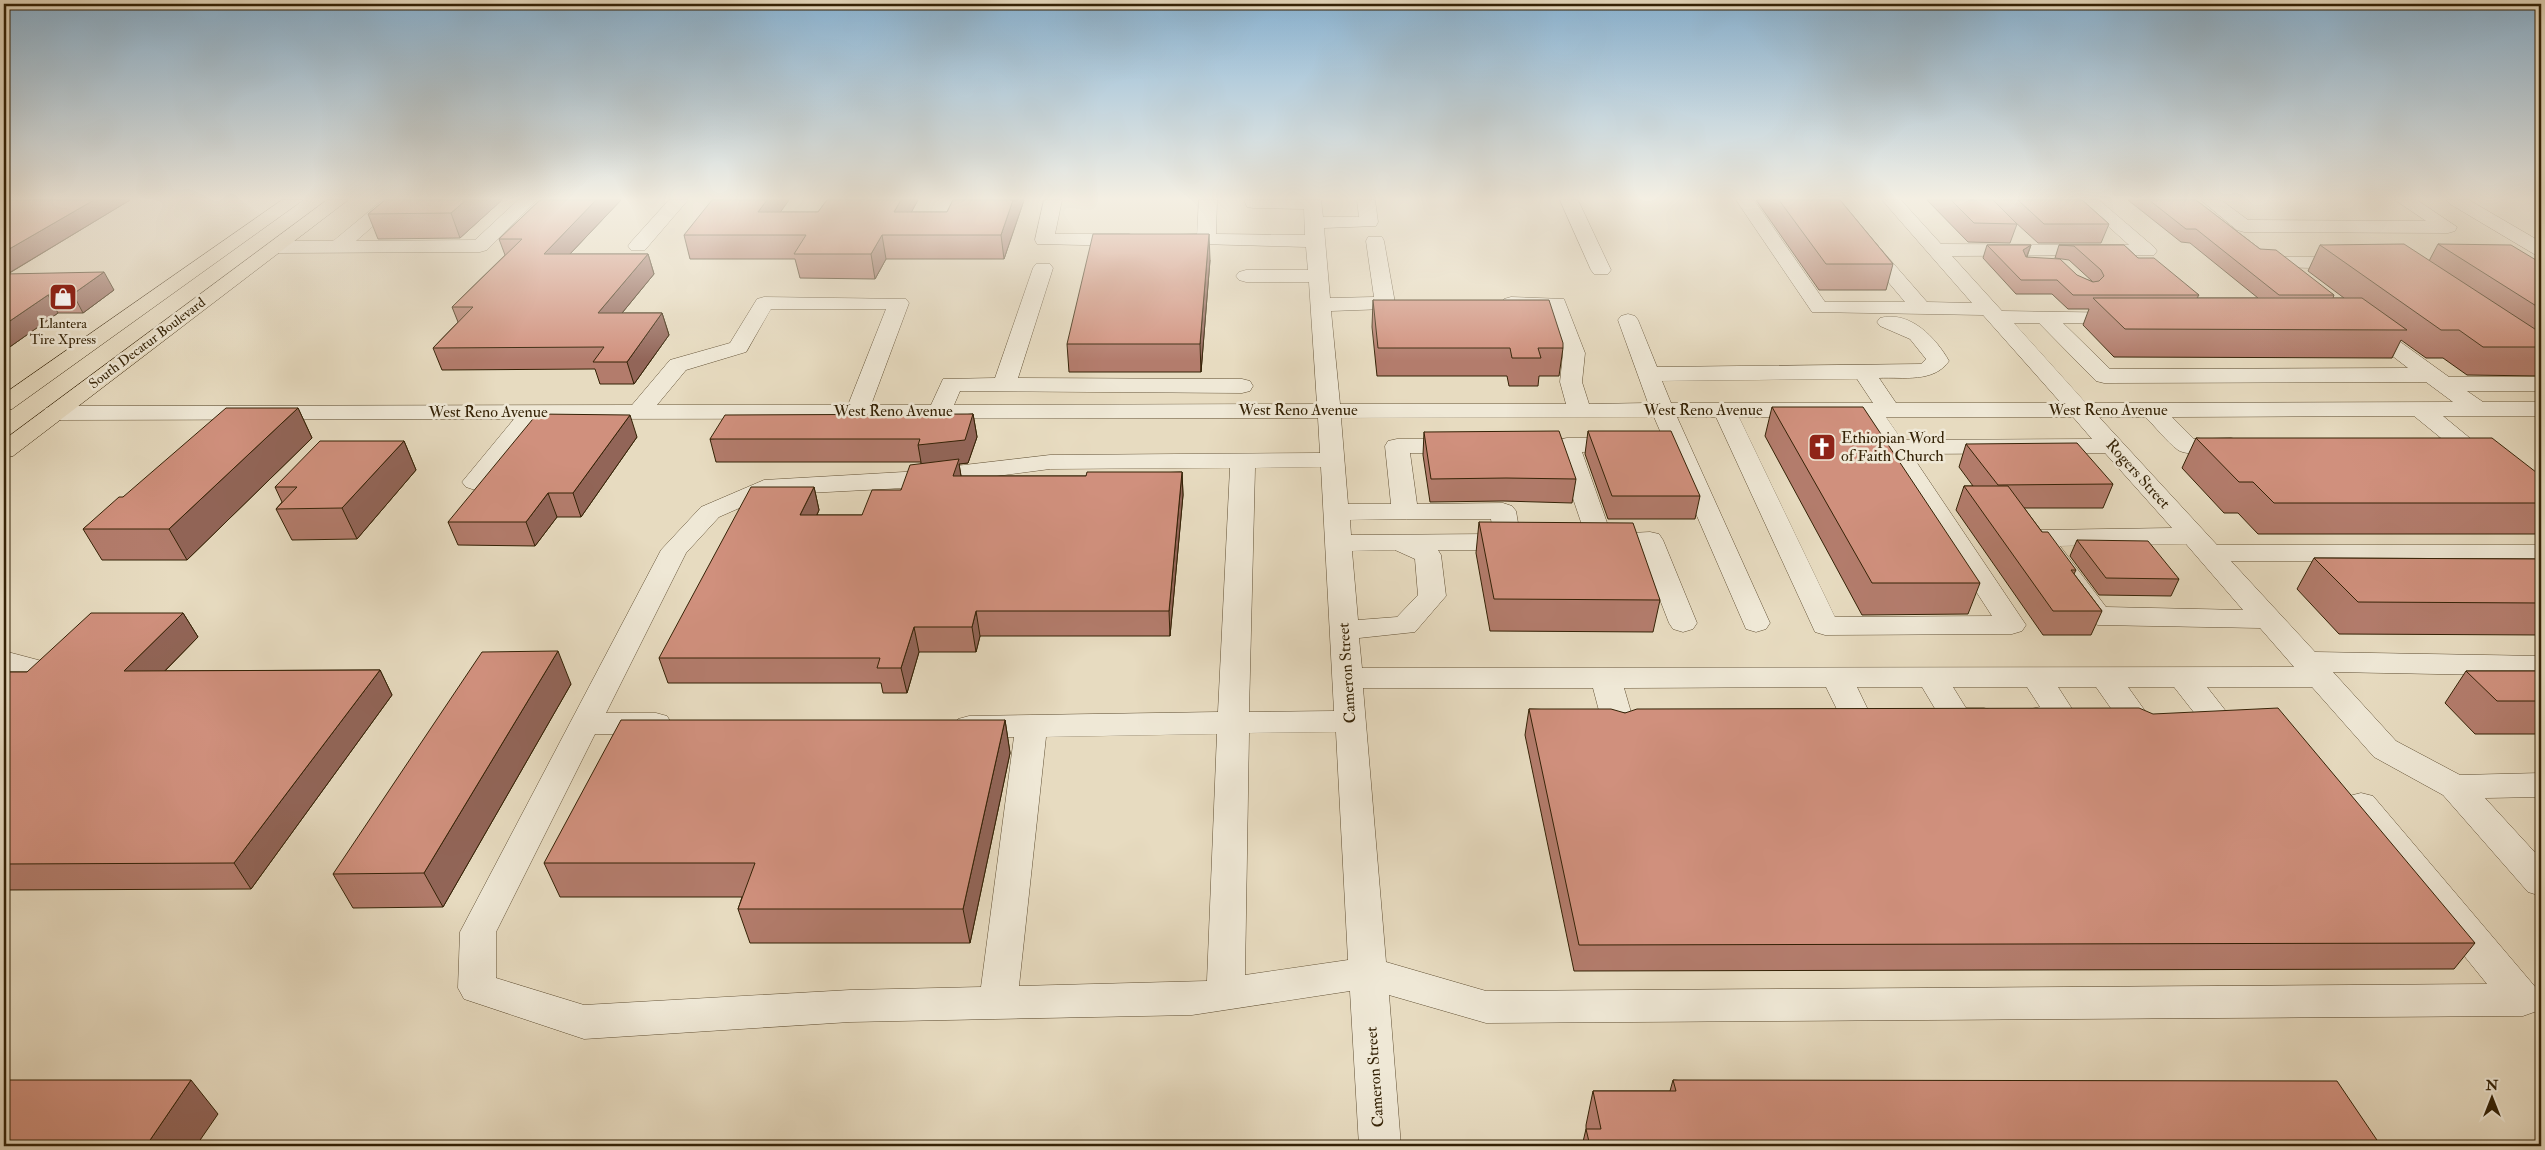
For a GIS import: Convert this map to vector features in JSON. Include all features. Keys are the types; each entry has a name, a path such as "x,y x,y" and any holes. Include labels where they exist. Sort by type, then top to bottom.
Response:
{"main road":[{"name":"South Decatur Boulevard","path":"4,404 218,254"},
{"name":"South Decatur Boulevard","path":"4,450 267,254"},
{"path":"54,413 43,407 44,401 52,392 110,347 103,334"}],"street":[{"name":"Cameron Street","path":"1315,254 1329,410 1380,1146"},
{"path":"1320,305 1394,303 1379,254"},
{"path":"1594,254 1601,270"},
{"path":"1782,254 1819,308 1921,308 2045,317 2144,317"},
{"path":"1874,254 1921,308"},
{"name":"Rogers Street","path":"1939,254 2385,748 2455,787"},
{"path":"2035,254 2046,265"},
{"path":"2306,281 2282,263 2366,262"},
{"path":"1997,265 2061,265 2067,271"},
{"path":"1004,385 1043,268"},
{"path":"1246,276 1317,276"},
{"path":"639,412 678,364 738,347 764,302 898,303 857,411"},
{"path":"1489,303 1557,304 1574,353 1571,382 1580,410"},
{"path":"2045,317 2104,376 2437,380 2541,384"},
{"path":"2354,317 2477,409"},
{"path":"1628,320 1662,410 1756,623"},
{"path":"1648,374 1926,370 1938,361 1928,342 1907,328 1886,322"},
{"path":"1724,410 1825,626 2012,624 1895,447 1864,372"},
{"path":"940,411 951,384 1242,386"},
{"path":"1199,411 1202,386"},
{"path":"2415,445 2472,450 2419,409"},
{"name":"West Reno Avenue","path":"54,413 2541,409"},
{"path":"2152,410 2188,446 2257,445"},
{"path":"475,482 532,412"},
{"path":"1601,542 1557,445 1677,445"},
{"path":"1406,512 1397,446 1482,446"},
{"path":"1895,447 2112,446"},
{"path":"1332,460 1050,462 904,480 764,488 710,512 674,550 478,932 477,988 584,1022 850,1006 1192,998 1368,973 1486,1007 2523,1000 2361,805"},
{"path":"1226,994 1233,723 1243,461"},
{"path":"1337,528 1406,512 1503,511 1508,542"},
{"path":"1337,528 1399,542 1536,542"},
{"path":"2268,619 2098,616 2041,538 2201,545 2541,553"},
{"path":"1564,542 1650,540 1683,623"},
{"path":"1344,630 1405,626 1432,596 1428,556 1399,542"},
{"path":"4,661 46,672"},
{"path":"1347,678 2182,677 2314,669 2541,666"},
{"path":"1930,677 1958,719 2062,718 2036,677"},
{"path":"2104,677 2140,726 2220,724 2182,677"},
{"path":"1606,678 1619,726"},
{"path":"1837,678 1856,718"},
{"path":"942,727 1031,728 1350,721"},
{"path":"585,723 684,724"},
{"path":"998,1003 1031,728"},
{"path":"2455,787 2541,786"},
{"path":"2455,787 2541,882"}],"building":[{"path":"507,254 648,254 598,313 662,313 627,362 593,362 604,347 433,348 473,307 452,307"},
{"path":"794,254 871,254 871,254"},
{"path":"1088,254 1207,254 1200,344 1067,344"},
{"path":"1818,254 1884,254 1893,264 1826,264"},
{"path":"1995,254 2025,254 2026,257 2060,259 2077,275 2093,282 2099,281 2104,276 2101,270 2083,254 2133,254 2138,258 2154,258 2199,295 2073,295 2057,280 2021,280"},
{"path":"2227,254 2281,254 2334,295 2279,295"},
{"path":"2332,254 2419,254 2541,333 2541,347 2483,347 2459,330 2441,330"},
{"path":"2453,254 2525,254 2541,263 2541,309"},
{"path":"104,272 73,294 48,295 4,325 4,274"},
{"path":"2093,298 2362,298 2407,330 2125,329"},
{"path":"1373,300 1549,300 1563,348 1538,348 1541,358 1512,358 1510,348 1378,348"},
{"path":"1772,407 1863,407 1980,583 1872,583"},
{"path":"226,408 298,408 169,529 83,529 119,497 123,497"},
{"path":"537,414 630,415 573,493 548,493 526,522 448,522"},
{"path":"973,414 965,440 918,445 920,439 710,439 725,415"},
{"path":"1559,431 1576,479 1431,479 1424,432"},
{"path":"1588,431 1671,431 1700,496 1612,496"},
{"path":"2196,438 2492,438 2541,476 2541,503 2274,503 2253,482 2239,482"},
{"path":"320,441 404,441 342,508 276,509 297,487 275,487"},
{"path":"2077,443 2113,484 1998,485 1966,444"},
{"path":"959,459 953,476 1086,476 1087,472 1182,472 1169,611 976,611 972,627 914,627 901,668 877,668 880,658 659,658 751,487 814,487 800,515 862,515 872,490 901,490 910,465"},
{"path":"1964,486 2008,486 2042,532 2048,532 2076,570 2071,570 2102,611 2053,611"},
{"path":"1479,522 1633,523 1660,600 1494,599"},
{"path":"2077,540 2148,541 2179,579 2106,578"},
{"path":"2314,558 2541,559 2541,603 2358,602"},
{"path":"91,613 183,613 124,671 380,670 234,863 4,864 4,672 27,672"},
{"path":"558,651 424,873 333,874 482,652"},
{"path":"2466,671 2541,671 2541,701 2497,701"},
{"path":"2139,708 2153,714 2278,708 2475,943 1579,945 1529,709 1611,709 1625,713 1637,709"},
{"path":"621,720 1005,720 963,909 738,909 755,863 544,863"},
{"path":"4,1080 191,1080 146,1146 4,1146"},
{"path":"1673,1080 2337,1081 2381,1146 1590,1146 1586,1129 1601,1129 1593,1091 1676,1091"}],"place":[{"name":"Llantera Tire Xpress","path":"63,297"},
{"name":"Ethiopian Word of Faith Church","path":"1822,447"}]}
